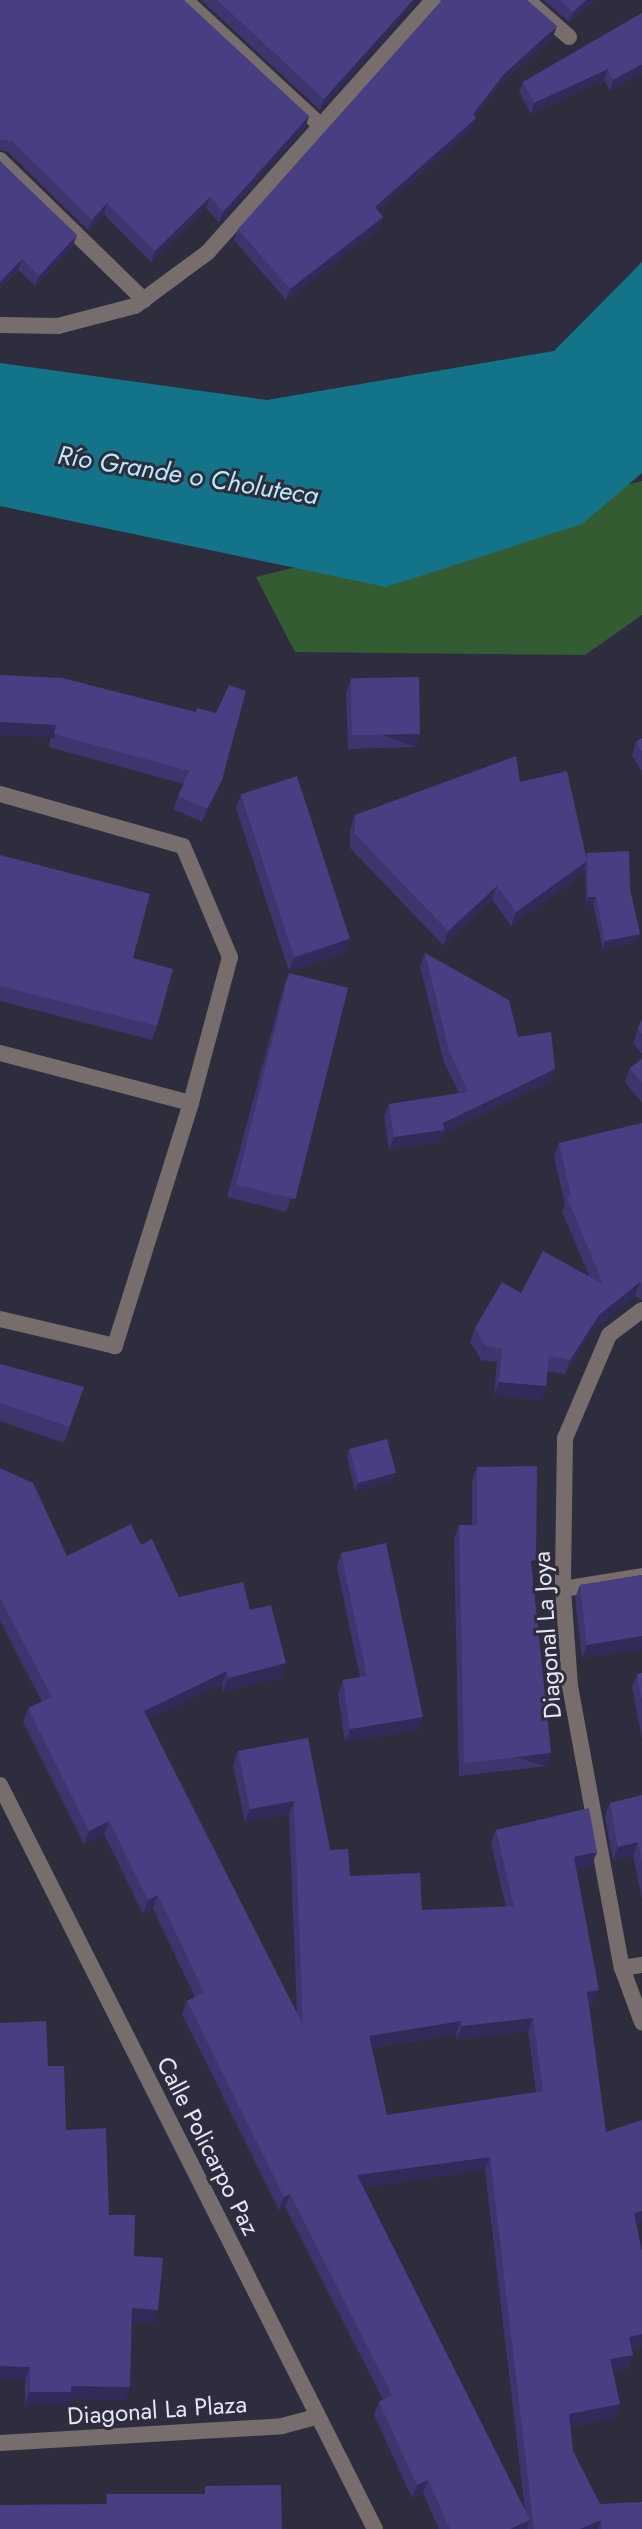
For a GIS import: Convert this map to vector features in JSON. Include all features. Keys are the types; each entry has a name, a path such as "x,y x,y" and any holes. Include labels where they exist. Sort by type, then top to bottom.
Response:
{"street":[{"path":"185,0 323,128"},
{"path":"1,325 58,326 144,300 207,253 323,128 433,0"},
{"path":"527,0 569,37"},
{"path":"0,160 144,300"},
{"path":"0,794 183,846 230,957 191,1103 115,1346 0,1319"},
{"path":"0,1053 191,1103"},
{"name":"Diagonal La Joya","path":"642,1310 609,1335 565,1438 563,1589 570,1686 622,1968 642,2022"},
{"path":"563,1589 642,1576"},
{"name":"Calle Policarpo Paz","path":"0,1785 315,2417 375,2529"},
{"path":"622,1968 642,1965"},
{"name":"Diagonal La Plaza","path":"0,2443 282,2426 315,2417"}],"green space":[{"path":"642,481 642,615 585,655 295,652 256,577"}],"water":[{"name":"Río Grande o Choluteca","path":"642,262 642,473 582,524 386,587 0,506 0,363 267,400 554,351"}],"building":[{"path":"0,0 184,0 309,116 223,212 210,197 155,251 107,203 92,220 12,141 0,139"},
{"path":"217,0 413,0 324,99"},
{"path":"442,0 527,0 557,26 504,74 473,114 476,118 375,207 383,217 290,289 238,229"},
{"path":"560,0 586,0 573,12"},
{"path":"642,13 642,64 613,80 608,69 534,103 523,82"},
{"path":"0,161 77,235 39,276 22,259 0,282"},
{"path":"0,675 62,678 196,712 197,708 216,713 229,685 246,691 222,780 207,809 178,796 189,771 54,734 56,725 0,722"},
{"path":"419,677 420,734 352,735 351,678"},
{"path":"642,738 642,752 636,742"},
{"path":"516,756 520,782 567,771 587,861 516,912 497,886 448,931 355,834 355,815"},
{"path":"297,776 350,939 294,957 241,794"},
{"path":"629,851 630,889 640,934 605,941 596,897 588,897 587,853"},
{"path":"0,855 150,894 133,958 173,969 157,1026 0,986"},
{"path":"425,953 509,1000 518,1037 551,1032 555,1069 443,1123 444,1130 394,1137 389,1104 468,1092 449,1050"},
{"path":"289,973 348,988 295,1199 236,1185"},
{"path":"642,1059 642,1083 630,1068"},
{"path":"642,1123 642,1283 599,1315 570,1360 549,1356 546,1386 499,1382 502,1349 486,1346 475,1328 502,1282 521,1293 543,1251 603,1284 567,1197 571,1196 559,1143"},
{"path":"0,1364 84,1387 69,1427 0,1403"},
{"path":"387,1439 396,1473 358,1483 349,1449"},
{"path":"537,1466 536,1560 531,1561 551,1753 464,1763 459,1525 477,1525 477,1467"},
{"path":"0,1468 33,1483 67,1556 131,1524 141,1545 152,1539 179,1597 243,1582 250,1610 271,1605 286,1663 228,1678 227,1671 144,1711 303,2025 294,1801 250,1809 238,1751 308,1738 330,1850 348,1849 350,1876 420,1873 422,1910 514,1906 496,1830 589,1808 597,1852 574,1857 599,1990 587,1992 606,2132 642,2120 642,2211 634,2213 642,2252 642,2334 629,2337 633,2355 610,2359 620,2404 569,2414 573,2451 600,2504 642,2502 642,2529 602,2529 601,2520 580,2529 534,2529 490,2157 357,2175 530,2520 510,2529 450,2529 428,2480 417,2485 379,2402 392,2395 290,2194 284,2197 187,2001 204,1992 158,1895 148,1900 109,1821 89,1831 28,1708 52,1697 0,1598","holes":["533,2018 543,2091 387,2115 369,2036 461,2021 462,2026"]},
{"path":"386,1543 423,1717 350,1729 343,1680 367,1676 341,1553"},
{"path":"642,1575 642,1636 587,1645 580,1585"},
{"path":"642,1673 642,1700 637,1674"},
{"path":"642,1795 642,1863 638,1842 618,1847 610,1803"},
{"path":"46,2021 48,2066 64,2066 66,2130 106,2128 109,2215 135,2215 134,2256 163,2258 158,2310 132,2308 130,2387 71,2386 71,2392 30,2392 30,2367 0,2366 0,2023"},
{"path":"281,2485 282,2529 0,2529 0,2505 106,2504 107,2494 205,2494 205,2486"}]}
